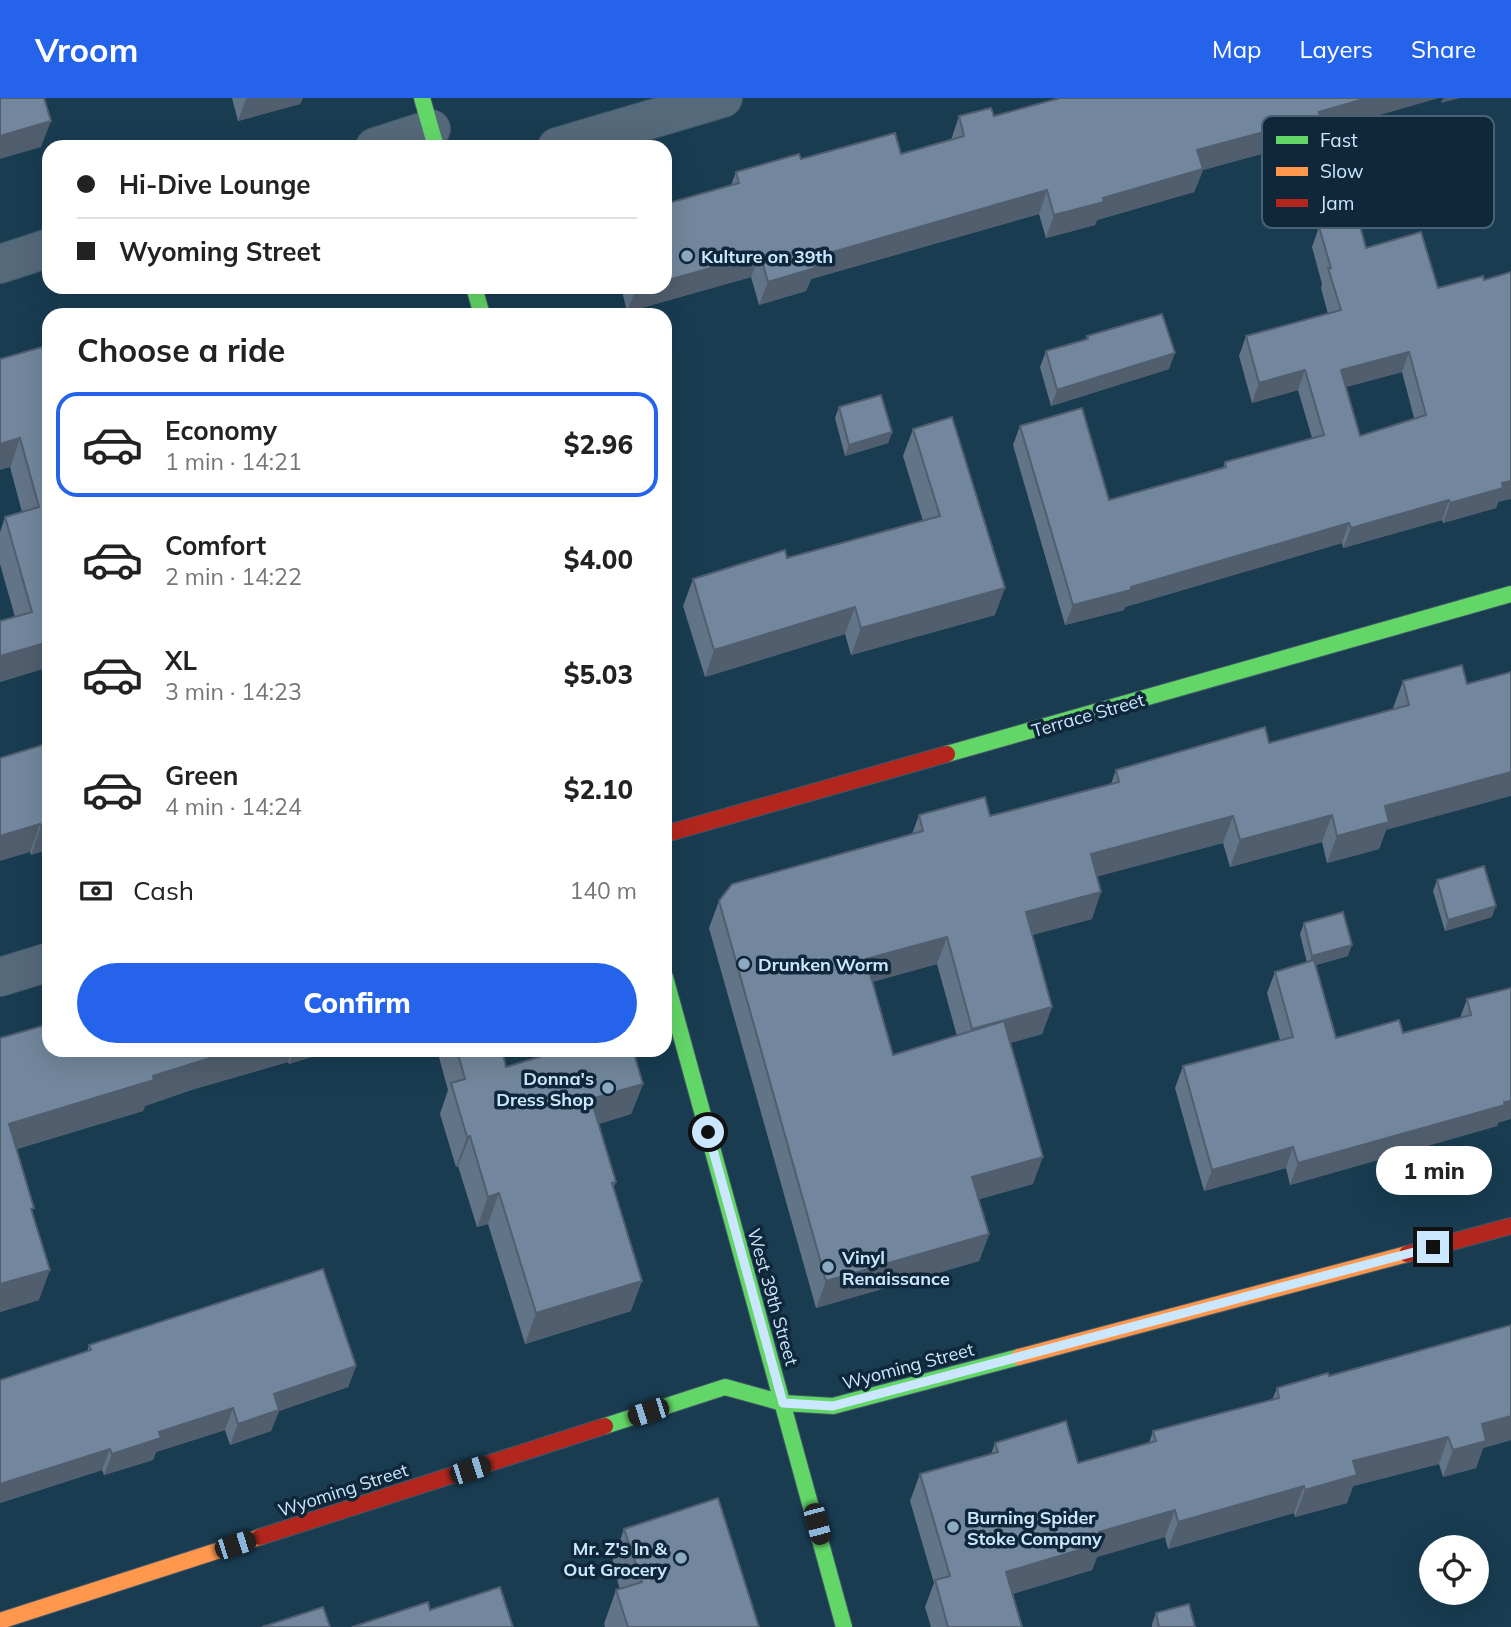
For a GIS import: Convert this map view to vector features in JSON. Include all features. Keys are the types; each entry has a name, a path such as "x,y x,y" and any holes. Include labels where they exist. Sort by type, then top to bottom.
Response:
{"street":[{"path":"580,140 723,98"},
{"path":"392,140 430,125"},
{"path":"0,264 42,250"},
{"name":"Terrace Street","path":"672,832 1511,594"},
{"path":"0,977 42,964"},
{"name":"West 39th Street","path":"672,1001 844,1627"},
{"name":"Wyoming Street","path":"0,1621 725,1387 783,1403 833,1406 1511,1226"}],"building":[{"path":"0,98 44,98 51,121 0,136"},
{"path":"1060,98 1367,98 1319,112 1320,116 1262,116 1262,133 1197,150 1203,169 1103,198 1104,202 1054,215 1047,190 812,258 815,268 768,282 760,254 672,279 672,202 739,183 736,172 799,154 801,159 895,133 901,154 964,136 959,116 991,108 994,116"},
{"path":"1319,228 1361,228 1366,248 1421,232 1438,288 1511,272 1511,481 1502,483 1503,488 1450,503 1449,500 1351,528 1349,523 1131,587 1131,590 1073,605 1020,426 1082,408 1109,500 1226,467 1225,462 1324,435 1305,370 1259,383 1246,336 1341,310 1328,268 1331,268","holes":["1409,352 1426,415 1360,436 1341,370"]},
{"path":"1162,314 1175,353 1057,390 1046,351"},
{"path":"42,347 42,644 0,656 0,621 32,612 5,517 39,507 20,438 0,444 0,359"},
{"path":"881,395 892,432 849,445 839,407"},
{"path":"952,417 1005,588 861,628 855,607 714,650 693,579 785,550 787,558 940,516 913,429"},
{"path":"1462,665 1467,684 1511,672 1511,772 1385,806 1389,822 1337,836 1332,815 1240,840 1233,816 1091,854 1101,892 1026,912 1052,1007 972,1029 947,937 866,959 893,1055 1004,1021 1043,1157 972,1177 989,1234 826,1281 719,901 732,884 923,831 919,815 985,797 990,816 1119,782 1116,770 1265,727 1269,743 1409,705 1403,681"},
{"path":"42,745 42,826 40,824 0,836 0,758"},
{"path":"1484,866 1496,906 1448,920 1437,880"},
{"path":"1343,912 1352,945 1312,956 1304,923"},
{"path":"1314,960 1336,1038 1399,1020 1403,1033 1471,1015 1467,999 1511,988 1511,1101 1504,1102 1505,1105 1298,1163 1293,1147 1212,1170 1183,1066 1293,1037 1275,972"},
{"path":"42,1026 42,1057 214,1057 153,1076 154,1080 9,1124 50,1270 0,1284 0,1038"},
{"path":"459,1057 504,1057 506,1067 539,1057 635,1057 643,1084 591,1099 616,1182 612,1183 642,1281 536,1313 499,1193 488,1197 470,1136 467,1137 451,1083 465,1079"},
{"path":"323,1269 356,1366 274,1394 279,1410 238,1424 233,1408 159,1432 161,1438 112,1454 110,1449 0,1484 0,1380 91,1350 89,1345"},
{"path":"1511,1325 1511,1416 1482,1424 1486,1441 1453,1450 1448,1437 1353,1461 1357,1475 1305,1490 1304,1486 1178,1522 1175,1510 1099,1532 1102,1543 1006,1572 1022,1627 948,1627 935,1580 950,1576 920,1474 998,1452 995,1443 1066,1421 1078,1463 1156,1441 1153,1431 1279,1398 1277,1388"},
{"path":"718,1498 759,1627 628,1627 616,1590 642,1582 624,1529"},
{"path":"500,1587 513,1627 352,1627 428,1602 430,1610"},
{"path":"1189,1604 1195,1627 1159,1627 1156,1613"},
{"path":"323,1607 330,1627 262,1627"}],"traffic: fast":[{"path":"422,98 434,140"},
{"path":"476,294 480,308"},
{"path":"947,754 1511,594"},
{"path":"672,1002 844,1627"},
{"path":"605,1426 725,1387 783,1403 833,1406 1019,1357"}],"traffic: slow":[{"path":"1019,1357 1407,1254"},
{"path":"0,1621 260,1537"}],"traffic: jam":[{"path":"672,832 947,754"},
{"path":"1407,1254 1511,1226"},
{"path":"260,1537 605,1426"}],"place":[{"name":"Kulture on 39th","path":"687,256"},
{"name":"Drunken Worm","path":"744,964"},
{"name":"Donna's Dress Shop","path":"608,1088"},
{"name":"Vinyl Renaissance","path":"828,1267"},
{"name":"Burning Spider Stoke Company","path":"953,1527"},
{"name":"Mr. Z's In & Out Grocery","path":"681,1558"}],"route":[{"path":"708,1132 783,1403 833,1406 1433,1247"}]}
